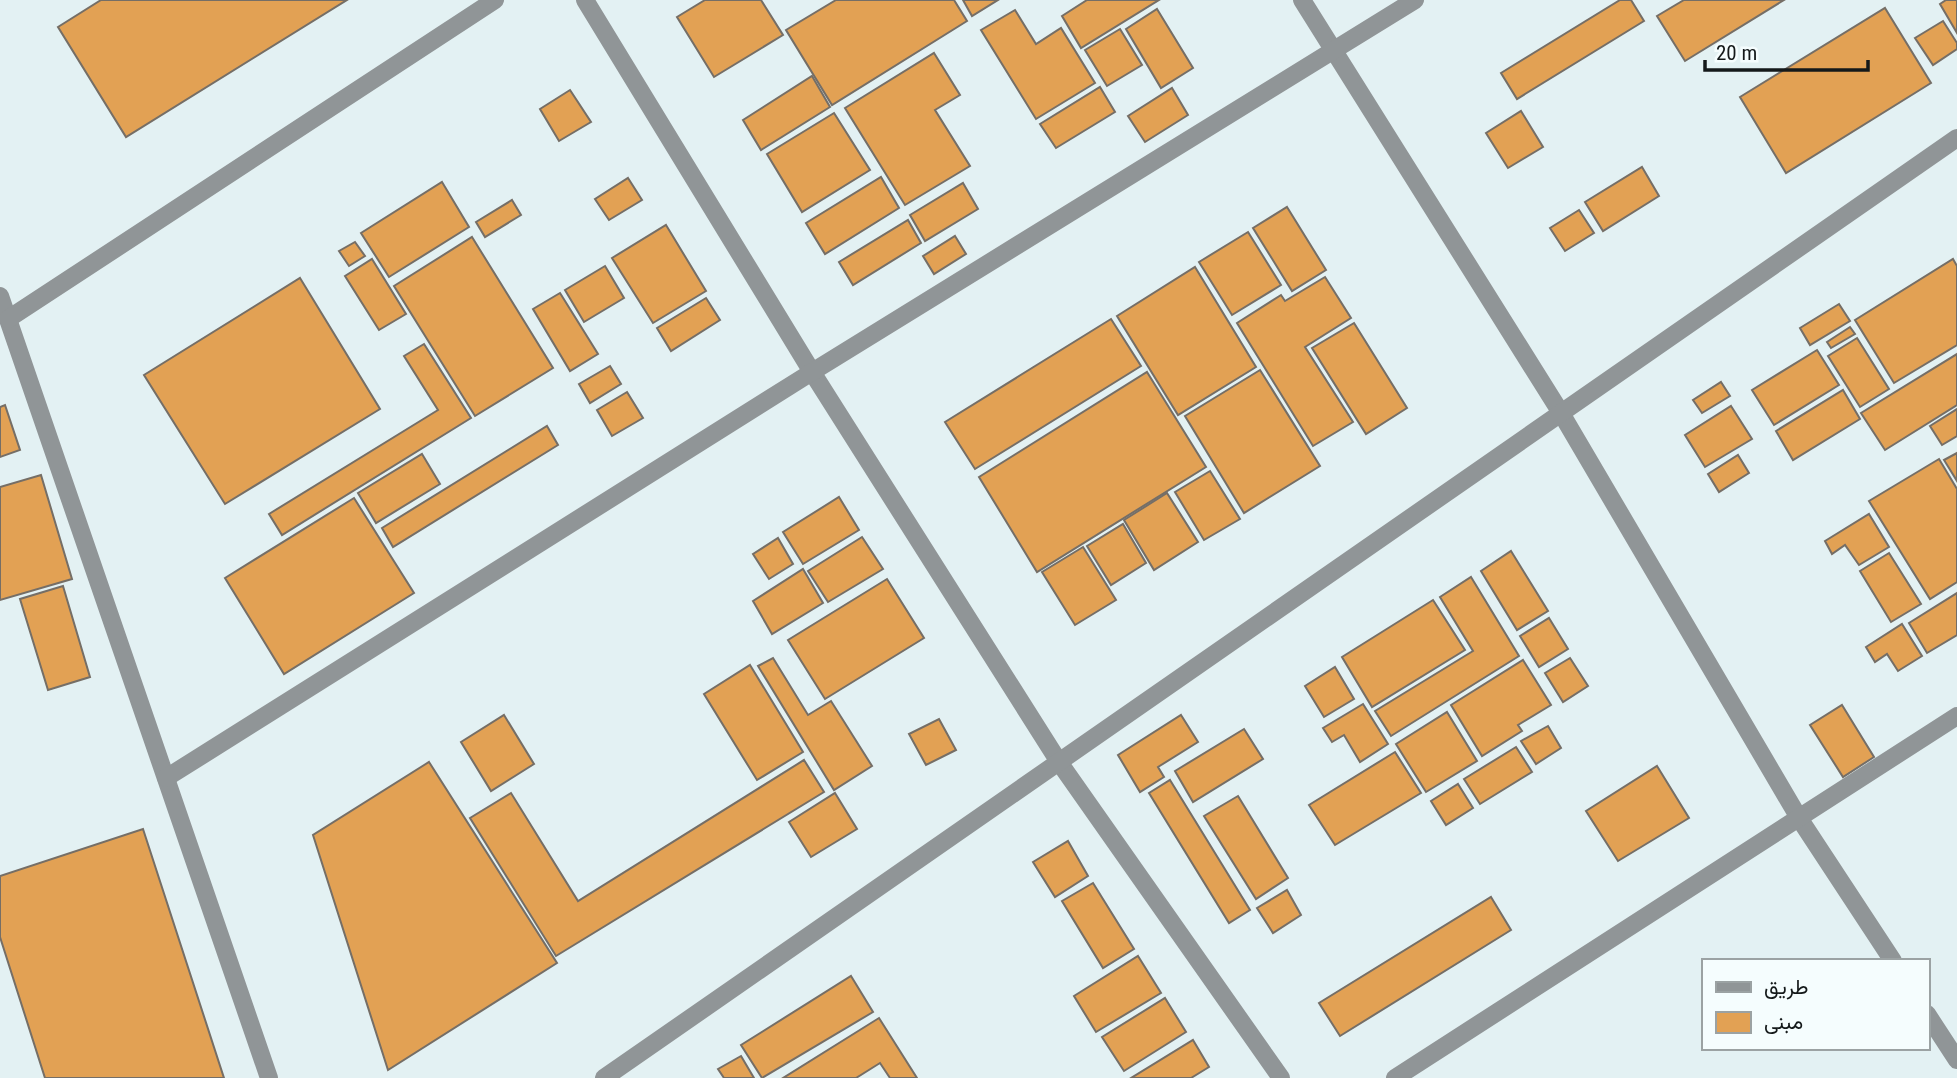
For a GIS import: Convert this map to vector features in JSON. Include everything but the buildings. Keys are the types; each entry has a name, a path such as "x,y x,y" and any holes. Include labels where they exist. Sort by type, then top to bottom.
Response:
{"street":[{"path":"8,319 495,0"},
{"path":"585,0 812,372 1059,762 1281,1078"},
{"path":"1302,0 1561,413 1799,818 1892,959"},
{"path":"166,778 812,372 1415,0"},
{"path":"604,1078 1957,138"},
{"path":"0,296 269,1078"},
{"path":"1395,1078 1957,716"},
{"path":"1929,1017 1957,1060"}]}
